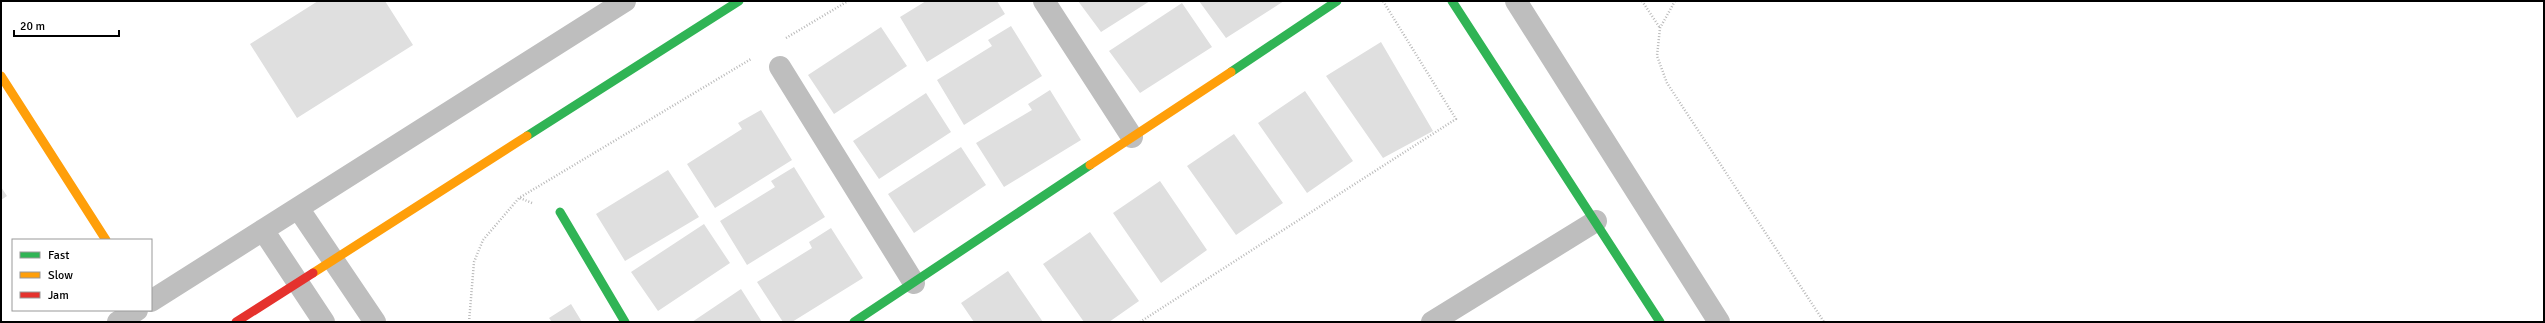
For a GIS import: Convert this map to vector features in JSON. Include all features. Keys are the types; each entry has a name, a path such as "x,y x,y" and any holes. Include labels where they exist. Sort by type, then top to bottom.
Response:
{"street":[{"path":"152,300 625,1"},
{"path":"236,322 739,1"},
{"path":"1044,1 1132,137"},
{"path":"854,322 1337,1"},
{"path":"1452,1 1596,221 1660,322"},
{"path":"1516,1 1719,322"},
{"path":"780,67 914,282"},
{"path":"1,76 105,239"},
{"path":"298,208 375,322"},
{"path":"560,212 625,322"},
{"path":"1432,322 1596,221"},
{"path":"263,230 324,322"},
{"path":"118,322 135,311"}],"path":[{"path":"780,42 848,1"},
{"path":"1140,322 1456,119 1383,1"},
{"path":"1642,1 1660,28"},
{"path":"1675,1 1660,28 1657,56 1667,83 1824,322"},
{"path":"469,322 474,262 483,240 519,198 753,58"}],"building":[{"path":"318,1 385,1 413,45 297,118 250,44"},
{"path":"926,1 997,1 1005,14 927,62 900,17"},
{"path":"1078,1 1150,1 1101,32"},
{"path":"1199,1 1284,1 1226,38"},
{"path":"1182,3 1212,47 1140,93 1109,51"},
{"path":"1011,26 1042,76 964,125 937,80 992,46 988,40"},
{"path":"881,27 907,66 834,114 808,75"},
{"path":"1381,42 1433,131 1383,158 1326,76"},
{"path":"1050,90 1081,140 1004,187 976,143 1032,110 1028,104"},
{"path":"1305,91 1353,161 1307,193 1258,123"},
{"path":"926,93 951,132 879,179 853,141"},
{"path":"761,110 792,160 715,208 687,164 742,129 738,123"},
{"path":"1234,134 1283,203 1236,235 1187,166"},
{"path":"961,147 986,185 914,233 888,194"},
{"path":"794,167 825,217 747,265 720,221 775,187 771,181"},
{"path":"668,170 699,217 625,261 596,214"},
{"path":"1160,181 1207,250 1161,283 1113,213"},
{"path":"1,187 7,196 1,200"},
{"path":"704,224 730,263 658,311 631,272"},
{"path":"831,228 863,278 792,322 783,322 757,282 812,248 809,242"},
{"path":"1090,232 1139,301 1109,322 1084,322 1043,264"},
{"path":"1008,271 1043,322 974,322 961,303"},
{"path":"741,289 762,322 692,322"},
{"path":"571,304 582,322 552,322 549,318"}],"traffic: fast":[{"path":"527,136 739,1"},
{"path":"1231,72 1337,1"},
{"path":"1452,1 1660,322"},
{"path":"854,322 1090,165"},
{"path":"560,212 625,322"}],"traffic: slow":[{"path":"1090,165 1231,72"},
{"path":"1,76 105,239"},
{"path":"313,273 527,136"}],"traffic: jam":[{"path":"236,322 313,273"}]}
